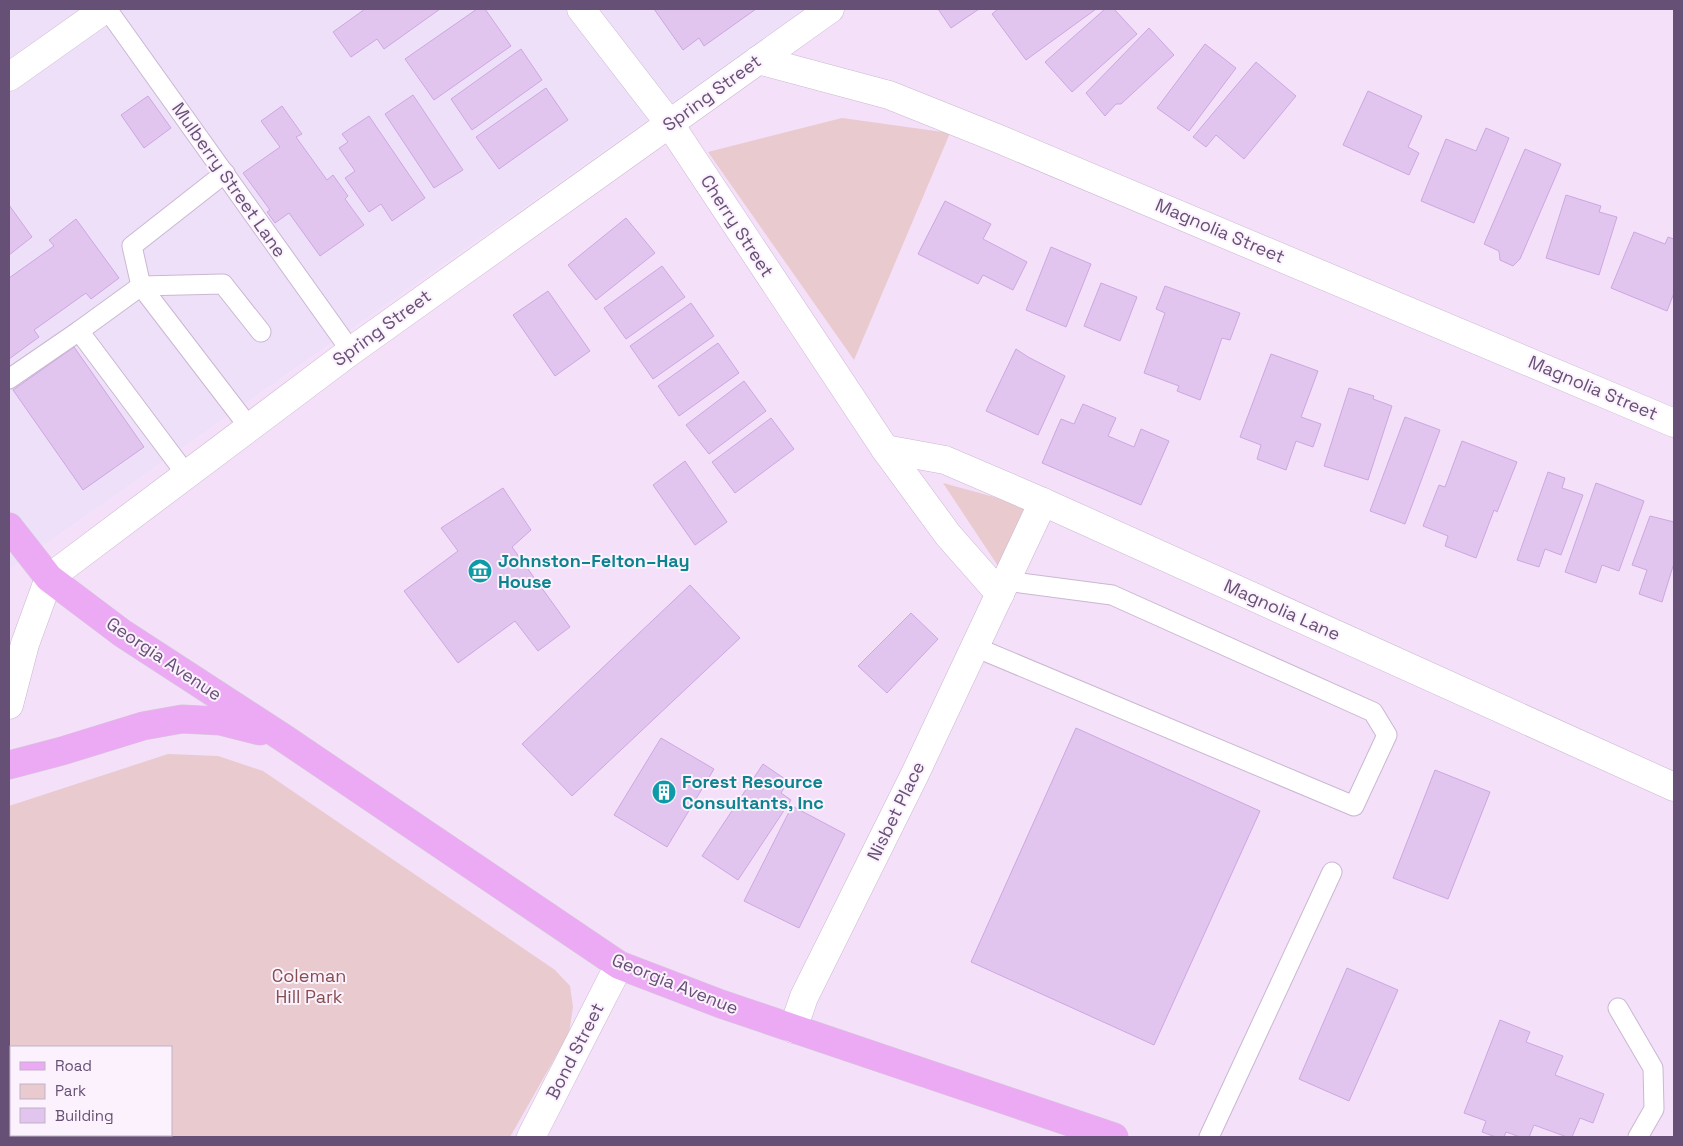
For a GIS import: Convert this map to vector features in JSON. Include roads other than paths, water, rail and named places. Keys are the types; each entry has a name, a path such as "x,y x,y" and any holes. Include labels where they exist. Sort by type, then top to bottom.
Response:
{"main road":[{"name":"Georgia Avenue","path":"9,527 49,578 122,634 282,737 619,965 721,1004 1114,1137"},
{"name":"Georgia Avenue","path":"9,765 143,726 182,719 220,721 282,737"}],"street":[{"path":"9,76 106,9"},
{"name":"Cherry Street","path":"581,9 670,123 885,449"},
{"name":"Spring Street","path":"49,578 351,351 830,9"},
{"name":"Magnolia Street","path":"758,60 889,95 1000,139 1674,423"},
{"path":"885,449 948,535 1003,587"},
{"name":"Magnolia Lane","path":"885,449 945,460 1043,502 1674,787"},
{"name":"Nisbet Place","path":"793,1028 804,997 915,774 1043,502"},
{"path":"9,705 25,644 49,578"},
{"name":"Bond Street","path":"530,1137 619,965"}],"lane":[{"name":"Mulberry Street Lane","path":"106,9 351,351"},
{"path":"224,173 132,246 142,286 249,427"},
{"path":"9,379 142,286 223,284 262,332"},
{"path":"79,331 186,474"},
{"path":"975,647 1354,806 1387,735 1373,712 1112,595 1003,587"},
{"path":"1209,1137 1332,872"},
{"path":"1618,1008 1653,1068 1654,1110 1638,1137"}],"place":[{"name":"Johnston–Felton–Hay House","path":"480,571"},
{"name":"Forest Resource Consultants, Inc","path":"664,792"}],"park label":[{"name":"Coleman Hill Park","path":"309,986"}]}
